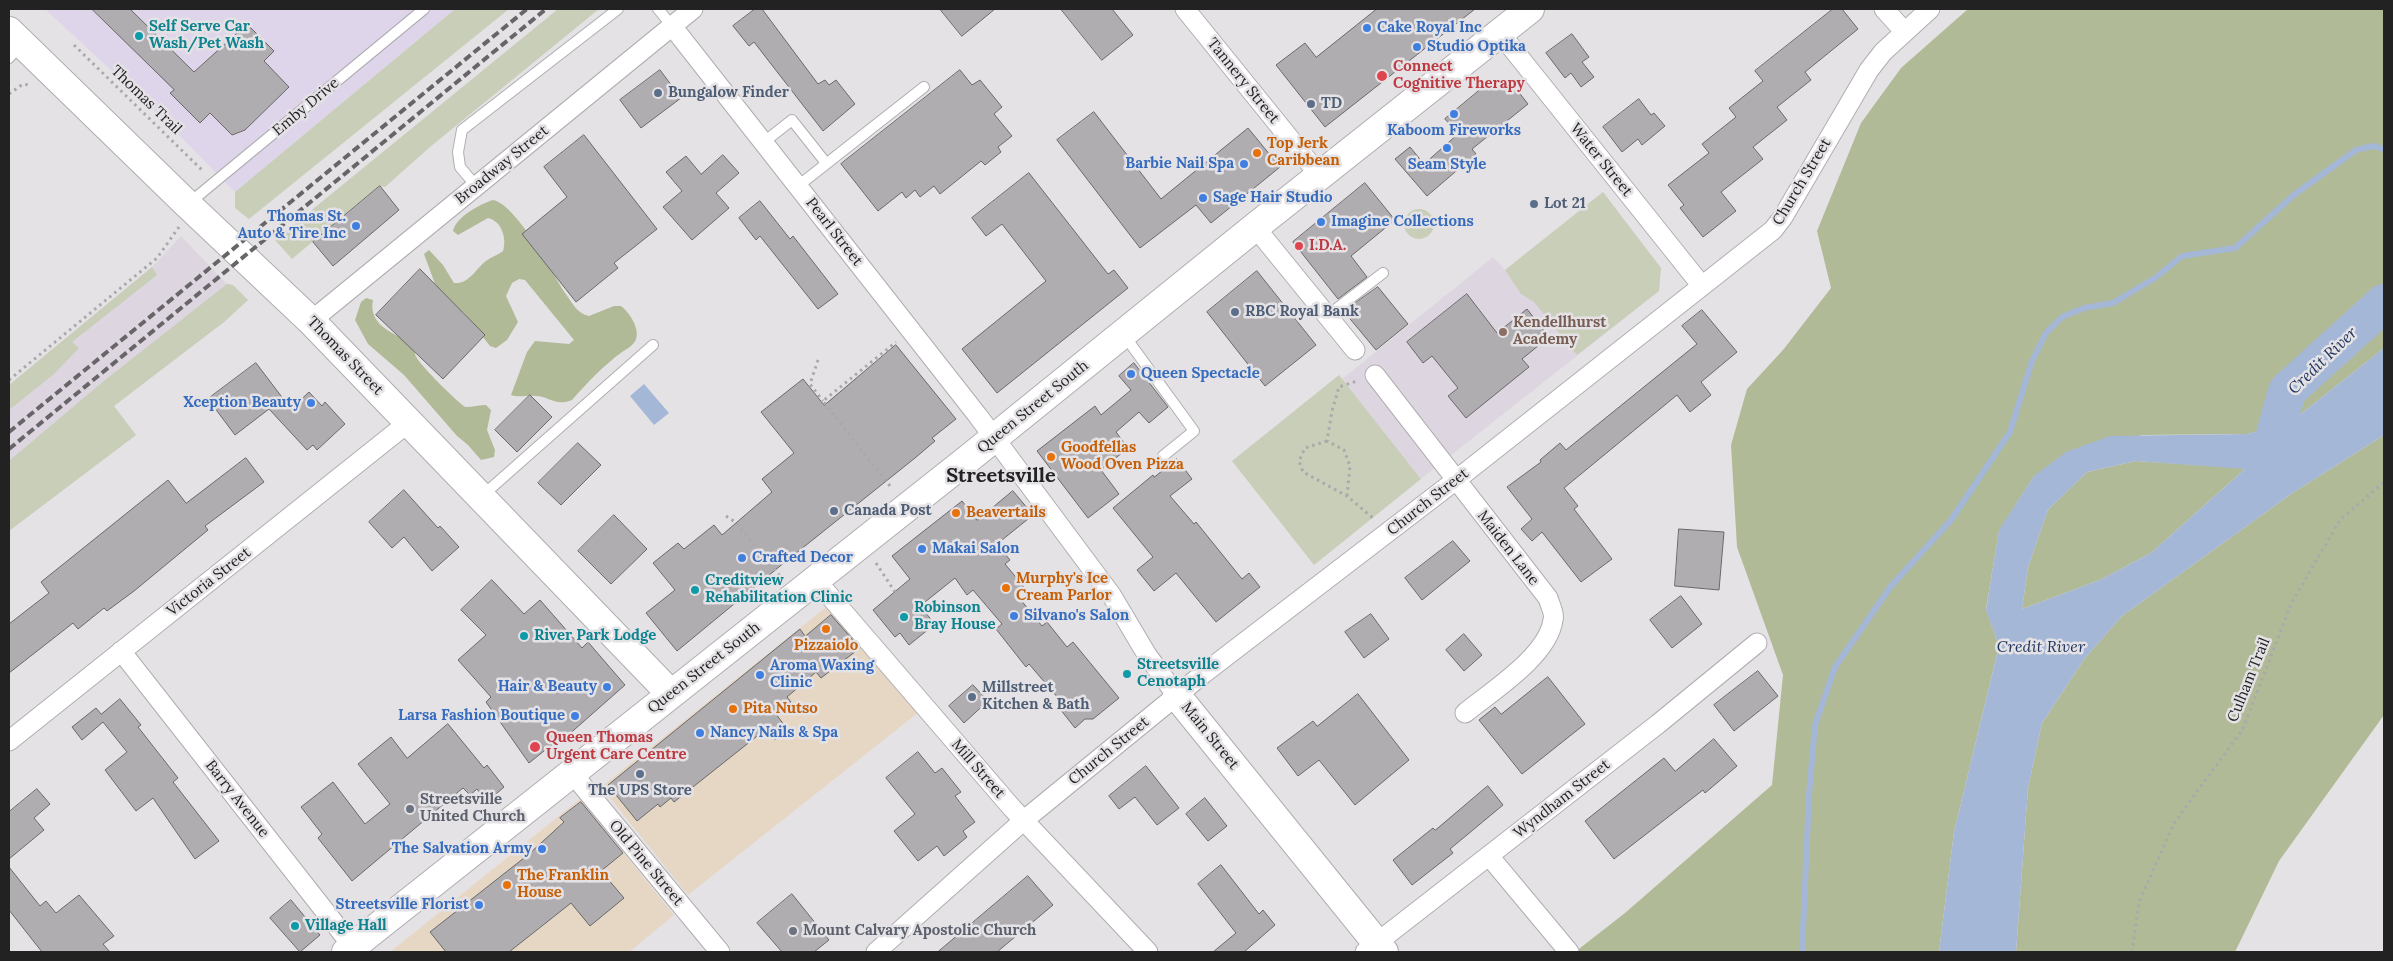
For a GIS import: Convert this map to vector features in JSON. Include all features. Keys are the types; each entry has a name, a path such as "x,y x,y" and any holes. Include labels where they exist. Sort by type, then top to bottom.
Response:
{"main road":[{"name":"Queen Street South","path":"349,949 994,438 1255,227 1530,9"},
{"name":"Thomas Street","path":"13,44 184,215 312,321 671,694"},
{"name":"Main Street","path":"1177,696 1375,949"}],"street":[{"name":"Broadway Street","path":"312,321 693,9"},
{"name":"Tannery Street","path":"1185,9 1320,176"},
{"path":"1884,9 1904,31"},
{"name":"Church Street","path":"876,952 1023,822 1177,696 1456,480 1773,230 1788,210 1864,77 1883,52 1930,9"},
{"name":"Pearl Street","path":"672,26 994,438"},
{"name":"Water Street","path":"1500,33 1702,286"},
{"path":"1255,227 1355,350"},
{"name":"Maiden Lane","path":"1376,375 1548,598 1554,618 1549,637 1536,654 1465,713"},
{"name":"Victoria Street","path":"9,741 409,422"},
{"name":"Main Street","path":"994,438 1112,596 1147,655 1177,696"},
{"name":"Mill Street","path":"815,579 1023,822 1148,952"},
{"name":"Wyndham Street","path":"1375,949 1757,643"},
{"name":"Barry Avenue","path":"121,651 349,949"},
{"name":"Old Pine Street","path":"572,773 720,952"},
{"path":"1489,856 1570,952"}],"lane":[{"name":"Emby Drive","path":"184,215 424,9"},
{"path":"476,186 460,167 458,152 462,130 618,9"},
{"path":"658,9 672,26"},
{"path":"798,186 924,88"},
{"path":"764,142 792,120 826,163"},
{"path":"1327,316 1383,273"},
{"path":"1123,334 1194,431 1164,456"},
{"path":"481,496 653,345"}],"path":[{"name":"Thomas Trail","path":"74,45 203,171"},
{"path":"9,94 23,84 29,85"},
{"path":"9,380 157,258 184,215"},
{"path":"823,401 900,339"},
{"path":"818,360 810,384 890,486"},
{"path":"1327,441 1332,411 1339,388 1376,375"},
{"path":"1347,496 1350,466 1344,450 1327,441 1305,448 1299,461 1303,472 1347,496 1388,533"},
{"name":"Culham Trail","path":"2132,952 2139,902 2174,823 2243,729 2291,604 2340,520 2384,482"},
{"path":"726,516 735,522 780,576"},
{"path":"875,562 894,592"}],"shaded area":[{"path":"45,9 455,9 235,192 154,110"},
{"name":"Kendellhurst Academy","path":"1603,192 1661,268 1659,291 1421,479 1342,379 1493,257 1505,270"},
{"path":"181,236 227,284 233,285 248,300 224,322 114,406 136,435 9,531 9,385 152,267"},
{"path":"830,604 919,712 688,895 601,787"},
{"path":"580,799 674,915 629,952 390,952"}],"green space":[{"path":"455,9 509,9 249,219 235,208 235,192"},
{"path":"558,9 599,9 430,147 385,187 379,186 292,259 275,240"},
{"path":"1968,9 2384,9 2384,348 2292,421 2248,434 2142,435 2034,476 1999,531 1986,609 1999,646 1954,832 1939,952 1575,952 1625,913 1772,785 1783,675 1737,547 1731,445 1747,389 1783,350 1831,288 1817,231 1861,123 1901,68"},
{"path":"1603,192 1661,268 1659,291 1577,355 1534,302 1521,294 1505,270"},
{"path":"493,200 502,204 522,225 565,293 581,313 589,316 614,306 621,306 633,321 637,335 632,345 615,357 572,400 557,402 541,396 514,396 511,395 527,352 535,341 569,344 574,340 525,280 519,279 512,283 506,296 518,322 507,340 496,348 490,346 464,313 458,309 415,347 415,354 433,377 463,405 466,407 486,405 491,410 487,430 495,450 494,457 481,460 457,436 404,375 368,344 355,320 361,302 366,298 373,300 373,313 379,323 401,338 438,292 424,254 429,250 443,265 454,283 460,283 468,279 486,261 503,251 504,236 502,231 497,223 488,218 458,235 453,231 464,216 475,208"},
{"path":"1419,209 1425,210 1433,218 1433,230 1425,238 1419,239 1413,238 1405,230 1404,224 1405,218 1413,210"},
{"path":"152,267 157,275 72,342 79,348 54,374 9,410 9,385"},
{"path":"227,284 233,285 248,300 224,322 114,406 136,435 9,531 9,461 105,380"},
{"path":"1339,375 1421,479 1314,565 1232,461"},
{"path":"2384,435 2384,715 2279,861 2235,952 2016,952 2028,788 2042,723 2085,658 2122,616 2291,494"},
{"path":"2136,461 2246,468 2151,553 2100,580 2022,609 2028,567 2048,510 2087,472"}],"water":[{"name":"Credit River","path":"2384,348 2384,435 2291,494 2122,616 2085,658 2042,723 2028,788 2016,952 1939,952 1954,832 1999,646 1986,610 1999,530 2034,476 2066,452 2110,436 2248,434 2292,421","holes":["2136,461 2245,469 2151,553 2100,580 2022,609 2028,567 2048,510 2087,472"]},
{"path":"644,384 669,413 654,425 630,396"}],"building":[{"path":"92,9 130,9 194,72 247,24 274,51 264,61 289,87 245,130 232,135 210,113 200,123 170,93 174,90"},
{"path":"755,9 762,9 818,84 825,80 829,85 836,80 855,104 823,131 754,42 749,46 733,26"},
{"path":"940,9 995,9 962,36"},
{"path":"1061,9 1112,9 1133,35 1102,60"},
{"path":"1377,9 1475,9 1325,127 1276,65 1305,43 1316,57"},
{"path":"1833,9 1842,9 1858,29 1805,72 1811,80 1777,107 1787,120 1753,147 1763,159 1721,192 1736,211 1703,237 1680,208 1684,205 1668,185 1709,153 1702,144 1736,117 1729,108 1763,81 1755,71"},
{"path":"1572,34 1589,57 1582,62 1594,77 1581,87 1571,73 1565,78 1546,53"},
{"path":"660,70 681,98 641,128 620,100"},
{"path":"960,70 972,85 980,80 1002,107 994,114 1012,136 998,147 1001,152 985,165 981,161 940,194 934,186 920,197 915,190 906,198 902,192 878,211 841,164"},
{"path":"1493,79 1510,81 1528,104 1472,149 1476,154 1427,196 1395,159 1410,147 1424,164 1458,134 1445,119"},
{"path":"1639,99 1651,115 1654,113 1665,126 1642,145 1638,139 1622,152 1603,127"},
{"path":"1094,112 1161,199 1248,128 1280,167 1211,223 1196,205 1140,248 1057,140"},
{"path":"584,135 657,229 614,263 618,268 576,302 522,234 567,197 544,167"},
{"path":"723,155 739,173 716,193 729,208 692,240 663,207 682,191 666,172 686,156 701,174"},
{"path":"1029,173 1108,274 1114,270 1128,288 997,393 962,349 1046,281 1002,224 986,236 972,218"},
{"path":"1365,183 1395,220 1351,256 1367,277 1338,299 1293,242"},
{"name":"Thomas St. Auto & Tire Inc","path":"380,186 399,210 333,266 313,242"},
{"path":"760,201 790,239 793,236 838,294 818,309 760,236 756,240 739,218"},
{"path":"420,269 485,335 443,379 376,315"},
{"path":"1257,271 1316,345 1265,386 1207,312"},
{"path":"1378,287 1408,324 1376,350 1346,314 1349,312 1347,309"},
{"path":"1467,294 1497,333 1527,309 1549,337 1522,359 1529,367 1466,418 1448,396 1458,388 1432,356 1423,363 1407,342"},
{"path":"1702,310 1737,352 1701,382 1711,395 1690,412 1677,395 1564,488 1578,506 1574,509 1612,559 1581,582 1542,532 1532,541 1521,529 1532,519 1507,487 1541,462 1540,460 1560,443 1566,450 1697,344 1682,326"},
{"path":"896,345 956,419 932,438 935,441 915,458 677,651 646,613 675,590 653,563 678,543 684,549 714,525 722,535 772,492 762,479 794,453 761,412 803,379 824,405"},
{"path":"256,363 291,409 309,392 322,406 325,402 345,424 317,450 313,445 307,450 269,409 235,435 208,399"},
{"path":"1134,363 1168,407 1149,423 1139,412 1116,432 1128,448 1101,470 1119,494 1088,518 1037,451 1095,406 1101,415 1131,390 1119,376"},
{"path":"530,395 552,417 517,452 495,430"},
{"path":"578,443 601,465 561,505 538,483"},
{"path":"246,458 264,482 205,526 208,530 134,591 107,611 104,608 78,629 73,623 9,673 9,624 49,593 41,582 168,480 186,503"},
{"path":"1177,459 1192,479 1170,496 1194,524 1196,522 1242,579 1249,573 1260,587 1216,622 1176,573 1154,591 1137,570 1153,557 1113,508 1153,475 1154,477"},
{"path":"404,490 438,528 440,526 459,547 432,571 404,537 392,548 369,522"},
{"path":"1013,491 1033,515 997,544 1010,560 1005,564 1024,587 1016,594 1042,626 1047,622 1067,647 1073,642 1119,698 1093,719 1085,719 1075,728 1060,709 1065,706 1029,664 1026,667 996,629 1002,624 973,590 967,595 955,578 925,602 929,606 924,611 935,624 909,645 900,633 895,637 873,610 910,579 892,556 962,501 977,520"},
{"path":"614,515 647,549 611,584 578,551"},
{"path":"1679,529 1724,532 1719,590 1675,586"},
{"path":"1453,541 1470,561 1422,600 1405,578"},
{"path":"492,580 524,614 540,600 582,648 588,642 625,685 566,737 564,735 529,763 486,702 491,697 458,660 486,635 461,610"},
{"path":"1681,596 1702,624 1672,648 1650,620"},
{"path":"1371,614 1389,639 1364,658 1345,632"},
{"path":"831,615 860,648 821,678 816,672 787,697 791,702 776,714 787,729 775,740 766,729 674,802 671,798 660,807 658,804 637,821 608,785 800,629 805,636"},
{"path":"1464,634 1482,655 1464,671 1446,650"},
{"path":"1758,671 1778,696 1734,731 1714,705"},
{"path":"1548,677 1585,724 1522,774 1479,720 1495,707 1501,714"},
{"name":"Millstreet Kitchen & Bath","path":"973,685 988,701 964,723 949,706"},
{"path":"1358,694 1409,760 1355,805 1319,760 1298,776 1277,748 1313,721 1317,726"},
{"path":"120,699 141,725 138,727 178,778 173,782 219,841 195,859 153,798 136,811 105,770 127,752 103,722 82,740 72,727 96,708 101,714"},
{"name":"Streetsville United Church","path":"448,724 484,768 487,765 504,787 487,802 477,789 470,795 463,788 352,881 318,838 322,834 301,807 333,782 365,824 390,804 358,764 391,737 407,758"},
{"path":"1714,739 1737,766 1705,793 1703,790 1614,859 1585,821 1664,758 1675,771"},
{"path":"918,752 935,773 942,768 961,792 955,796 975,822 963,831 967,837 944,856 937,846 918,861 894,831 915,814 886,778"},
{"path":"1146,766 1179,808 1157,825 1135,797 1119,809 1109,796"},
{"path":"1488,786 1503,805 1450,849 1453,853 1412,885 1393,860 1433,828 1435,830"},
{"path":"37,789 50,804 34,818 44,830 9,859 9,812"},
{"path":"1205,798 1227,826 1208,841 1186,814"},
{"path":"581,802 623,853 601,871 624,898 590,926 571,903 509,952 446,952 430,932 529,854 564,822 560,818"},
{"path":"1221,865 1259,914 1263,910 1275,925 1244,952 1213,952 1236,933 1198,884"},
{"path":"9,867 40,906 46,901 56,913 79,895 114,936 103,944 110,952 42,952 9,910"},
{"path":"1028,876 1053,905 997,952 938,952"},
{"name":"Mount Calvary Apostolic Church","path":"792,894 829,940 814,952 782,952 757,923"},
{"name":"Village Hall","path":"291,900 320,935 300,952 270,918"}],"waterway":[{"path":"1802,952 1809,795 1815,725 1835,667 1891,586 1951,520 2010,432 2032,361 2046,333 2062,317 2084,308 2113,303 2155,278 2182,256 2235,248 2295,194 2356,150 2373,146 2384,149"},
{"name":"Credit River","path":"2264,474 2287,391 2384,303"}],"railway":[{"path":"9,432 527,9"},
{"path":"9,449 546,9"}],"place":[{"name":"Cake Royal Inc","path":"1367,28"},
{"name":"Self Serve Car Wash/Pet Wash","path":"139,36"},
{"name":"Studio Optika","path":"1417,47"},
{"name":"Connect Cognitive Therapy","path":"1382,76"},
{"name":"Bungalow Finder","path":"658,93"},
{"name":"TD","path":"1311,104"},
{"name":"Kaboom Fireworks","path":"1454,114"},
{"name":"Seam Style","path":"1447,148"},
{"name":"Top Jerk Caribbean","path":"1257,153"},
{"name":"Barbie Nail Spa","path":"1244,164"},
{"name":"Sage Hair Studio","path":"1203,198"},
{"name":"Lot 21","path":"1534,204"},
{"name":"Imagine Collections","path":"1321,222"},
{"name":"Thomas St. Auto & Tire Inc","path":"356,226"},
{"name":"I.D.A.","path":"1299,246"},
{"name":"RBC Royal Bank","path":"1235,312"},
{"name":"Kendellhurst Academy","path":"1503,332"},
{"name":"Queen Spectacle","path":"1131,374"},
{"name":"Xception Beauty","path":"311,403"},
{"name":"Goodfellas Wood Oven Pizza","path":"1051,457"},
{"name":"Canada Post","path":"834,511"},
{"name":"Beavertails","path":"956,513"},
{"name":"Makai Salon","path":"922,549"},
{"name":"Crafted Decor","path":"742,558"},
{"name":"Murphy's Ice Cream Parlor","path":"1006,588"},
{"name":"Creditview Rehabilitation Clinic","path":"695,590"},
{"name":"Silvano's Salon","path":"1014,616"},
{"name":"Robinson Bray House","path":"904,617"},
{"name":"Pizzaiolo","path":"826,629"},
{"name":"River Park Lodge","path":"524,636"},
{"name":"Streetsville Cenotaph","path":"1127,674"},
{"name":"Aroma Waxing Clinic","path":"760,675"},
{"name":"Hair & Beauty","path":"607,687"},
{"name":"Millstreet Kitchen & Bath","path":"972,697"},
{"name":"Pita Nutso","path":"733,709"},
{"name":"Larsa Fashion Boutique","path":"575,716"},
{"name":"Nancy Nails & Spa","path":"700,733"},
{"name":"Queen Thomas Urgent Care Centre","path":"535,747"},
{"name":"The UPS Store","path":"640,774"},
{"name":"Streetsville United Church","path":"410,809"},
{"name":"The Salvation Army","path":"542,849"},
{"name":"The Franklin House","path":"507,885"},
{"name":"Streetsville Florist","path":"479,905"},
{"name":"Village Hall","path":"295,926"},
{"name":"Mount Calvary Apostolic Church","path":"793,931"}],"district":[{"name":"Streetsville","path":"1001,476"}]}
